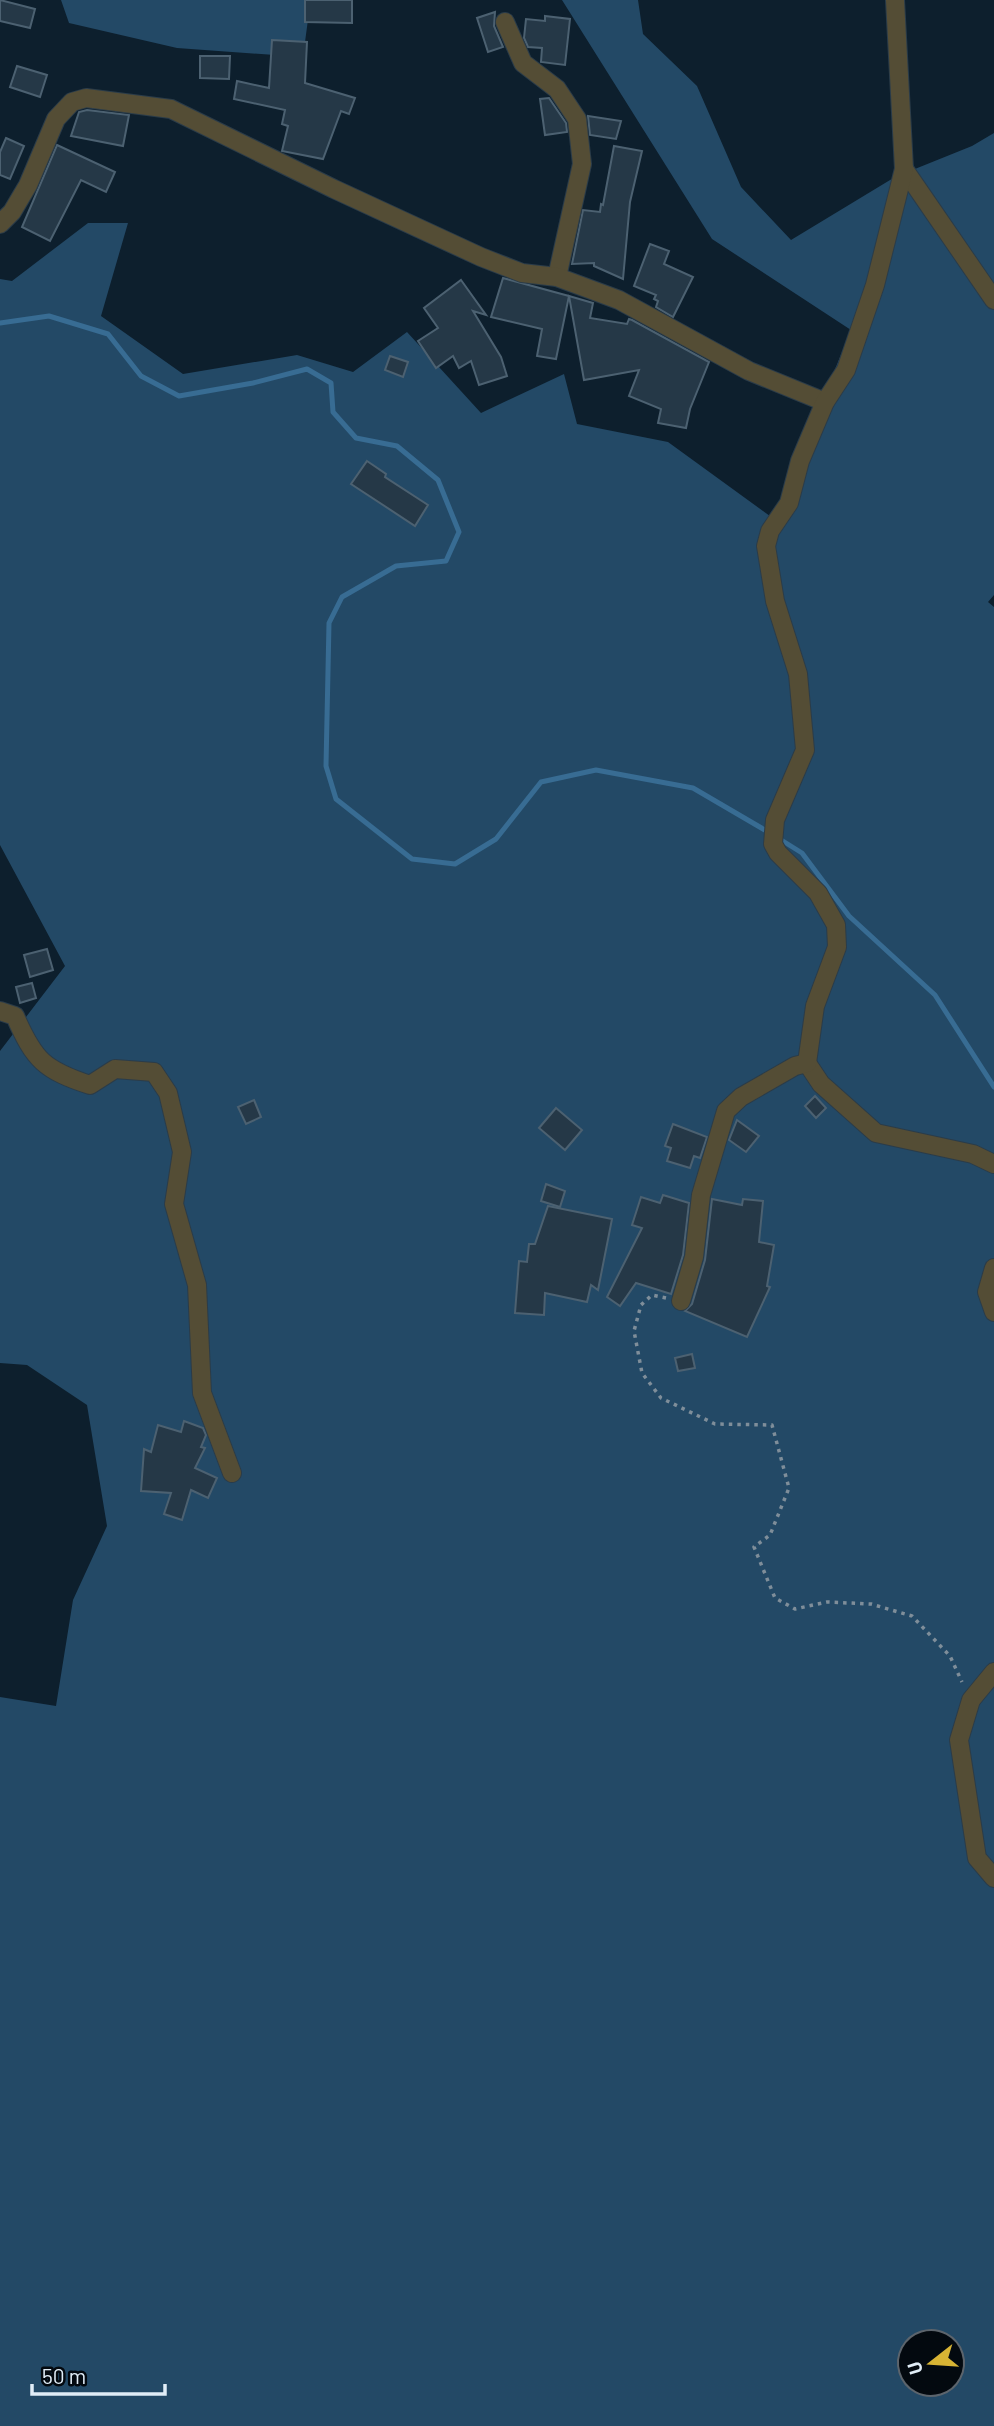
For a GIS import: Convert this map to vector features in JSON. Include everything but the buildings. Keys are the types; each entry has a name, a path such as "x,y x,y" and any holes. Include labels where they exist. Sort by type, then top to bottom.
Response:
{"street":[{"path":"895,0 904,169 871,297 846,370 825,402 800,461 789,503 769,531 765,546 775,601 798,674 805,750 775,820 773,844 778,853 818,893 836,925 837,947 815,1006 807,1063 821,1084 876,1133 973,1154 994,1164"},
{"path":"505,22 523,63 557,89 577,119 582,164 557,277"},
{"path":"0,225 27,186 63,110 72,102 86,98 116,100 171,109 481,257 522,273 557,277 619,300 749,371 825,402"},
{"path":"904,169 994,300"},
{"path":"0,1011 15,1016 29,1048 55,1074 90,1085 115,1069 154,1072 168,1093 181,1152 174,1203 197,1285 202,1393 232,1473"},
{"path":"681,1301 694,1257 701,1195 726,1111 741,1097 795,1066 807,1063"},
{"path":"994,1268 987,1292 994,1312"},
{"path":"994,1672 971,1700 959,1740 978,1858 994,1878"}],"path":[{"path":"681,1301 652,1295 641,1305 634,1331 642,1373 661,1398 715,1424 772,1425 789,1488 771,1535 754,1547 775,1598 795,1609 827,1602 871,1604 912,1616 950,1656 971,1700"}],"shaded area":[{"path":"61,0 332,0 309,12 303,57 177,48 69,23"},
{"path":"562,0 638,0 643,34 697,86 741,187 791,240 895,177 972,146 994,133 994,595 988,602 994,607 994,2426 0,2426 0,1697 56,1706 73,1600 107,1526 87,1405 27,1365 0,1363 0,1051 65,966 0,845 0,279 12,281 88,223 128,223 101,316 183,374 297,355 353,372 407,332 481,413 564,374 577,424 668,442 774,519 851,330 712,239"}],"waterway":[{"path":"0,323 49,316 108,334 141,376 179,396 253,383 307,369 331,383 333,412 356,438 397,446 438,480 459,532 446,561 396,566 342,597 329,623 326,766 336,799 412,859 455,864 496,839 541,782 596,770 693,788 770,833"},
{"path":"778,838 802,853 849,916 935,995 994,1087"}]}
